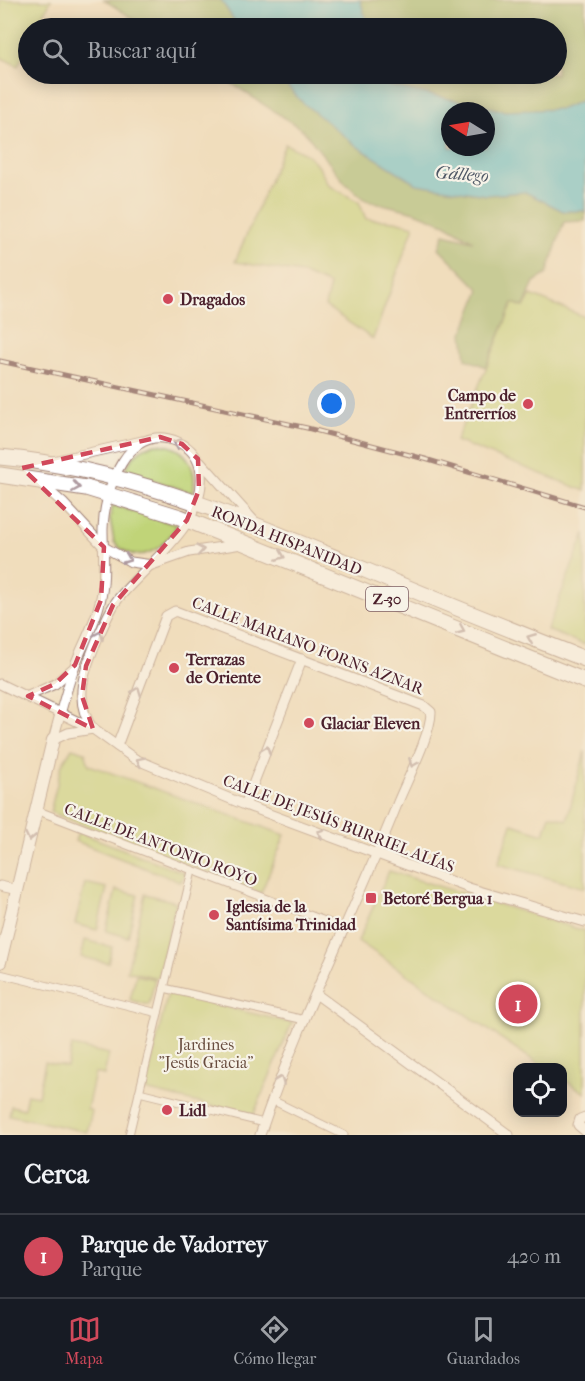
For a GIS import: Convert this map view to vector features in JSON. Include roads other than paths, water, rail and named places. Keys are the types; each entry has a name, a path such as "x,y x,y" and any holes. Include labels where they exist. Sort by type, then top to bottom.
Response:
{"highway":[{"name":"RONDA HISPANIDAD","path":"0,457 50,462 116,477 196,501 585,659"},
{"name":"RONDA HISPANIDAD","path":"0,475 110,495 187,520 585,681"}],"street":[{"path":"50,462 160,437 175,441 189,449 259,526"},
{"path":"0,962 60,712 75,665 101,600 103,529 110,495 125,457 144,440"},
{"path":"53,740 68,733 93,729 86,720 81,684 86,666 109,614 124,591 152,565 187,520 196,501 201,478 198,459"},
{"path":"35,480 64,504 104,547 131,562 152,565 189,552 251,544"},
{"name":"CALLE MARIANO FORNS AZNAR","path":"117,746 166,616 175,611 429,708 431,718 376,854"},
{"path":"245,805 302,659"},
{"path":"28,696 55,684 75,665"},
{"name":"CALLE DE JESÚS BURRIEL ALÍAS","path":"0,684 93,729 135,759 245,805 470,888 585,922"},
{"name":"CALLE DE ANTONIO ROYO","path":"36,810 343,928"},
{"path":"261,1135 272,1100 304,1020 376,854"},
{"path":"129,1135 192,871"},
{"path":"0,886 18,890"},
{"path":"0,974 158,1013"},
{"path":"164,988 304,1020"},
{"path":"315,994 509,1135"},
{"path":"139,1092 264,1123"},
{"path":"272,1100 344,1135"},
{"path":"581,1132 579,1121 585,1118"},
{"path":"490,1135 496,1126"}],"water":[{"path":"221,0 360,0 366,18 233,18"},
{"name":"Gállego","path":"285,84 386,84 464,102 441,102 441,156 495,156 495,109 505,111 562,109 585,99 585,211 563,211 525,192 486,195 417,184 358,147 302,102"}],"railway":[{"path":"0,361 307,428 425,459 585,507"}],"place":[{"name":"Dragados","path":"168,299"},
{"name":"Campo de Entrerríos","path":"528,404"},
{"name":"Terrazas de Oriente","path":"174,668"},
{"name":"Glaciar Eleven","path":"309,723"},
{"name":"Betoré Bergua 1","path":"371,898"},
{"name":"Iglesia de la Santísima Trinidad","path":"214,915"},
{"name":"Parque de Vadorrey","path":"518,1004"},
{"name":"Lidl","path":"167,1110"}],"park label":[{"name":"Jardines \"Jesús Gracia\"","path":"206,1053"}]}
